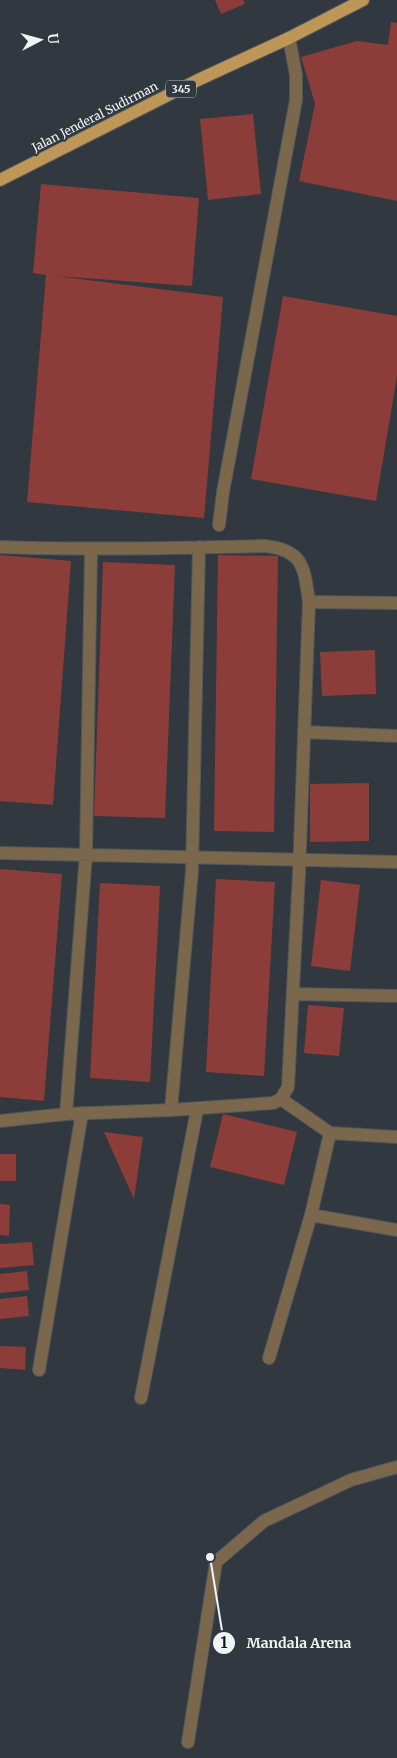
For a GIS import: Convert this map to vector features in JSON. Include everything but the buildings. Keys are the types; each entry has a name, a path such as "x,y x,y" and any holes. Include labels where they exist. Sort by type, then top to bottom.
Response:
{"main road":[{"name":"Jalan Jenderal Sudirman","path":"0,180 198,80 289,38 363,0"}],"street":[{"path":"219,525 223,492 266,253 296,100 296,75 289,38"},
{"path":"0,547 91,550 275,547 290,552 298,559 302,568 309,602 300,860 288,1086 281,1099 273,1103 197,1110 66,1114 0,1120"},
{"path":"171,1110 192,858 198,547"},
{"path":"66,1114 86,854 91,550"},
{"path":"309,602 397,603"},
{"path":"304,732 397,736"},
{"path":"0,853 397,862"},
{"path":"292,994 397,996"},
{"path":"281,1099 330,1133 397,1137"},
{"path":"141,1398 197,1110"},
{"path":"39,1370 82,1114"},
{"path":"270,1358 311,1215 330,1133"},
{"path":"311,1215 397,1230"},
{"path":"188,1742 216,1562 264,1521 351,1480 397,1467"}],"place":[{"name":"Mandala Arena","path":"210,1557"}]}
